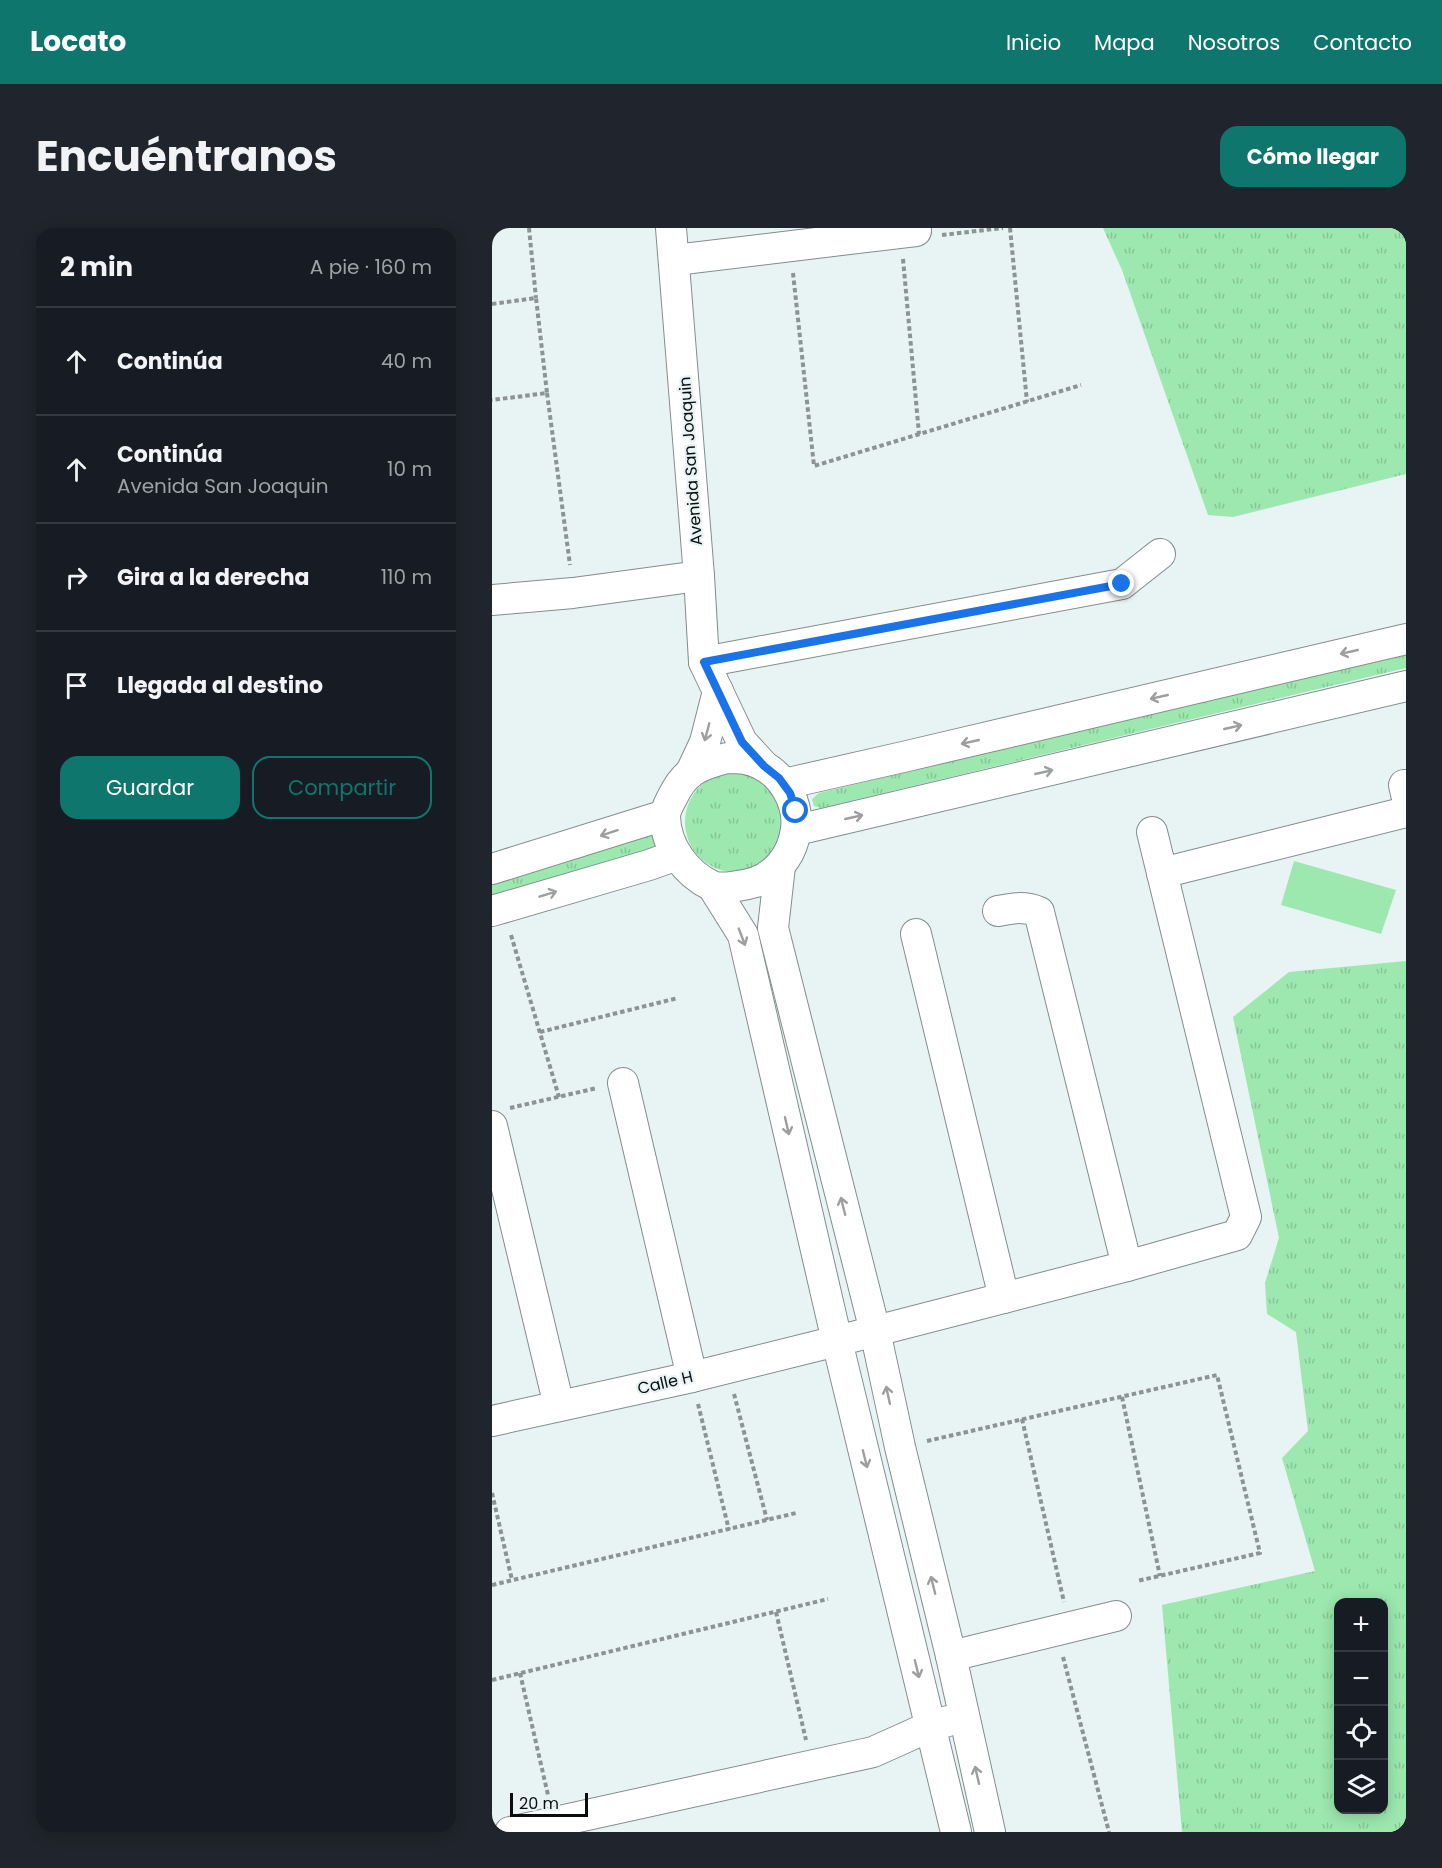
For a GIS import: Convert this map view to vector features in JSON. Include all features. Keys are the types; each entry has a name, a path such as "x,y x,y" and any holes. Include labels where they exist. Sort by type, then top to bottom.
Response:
{"street":[{"name":"Avenida San Joaquin","path":"671,228 704,662 742,742 774,775"},
{"path":"675,260 908,232"},
{"path":"704,662 1122,584 1160,554"},
{"path":"492,600 699,576"},
{"path":"774,775 903,758 1406,639"},
{"path":"797,830 1406,686"},
{"path":"691,772 705,742 718,691"},
{"path":"713,886 744,886 764,879 780,866 791,850 797,830 796,811 790,793 774,775 746,759 727,758 708,762 691,772 679,785 665,815 670,841 677,855 691,873 713,886 743,935 837,1341 956,1832"},
{"path":"1162,873 1405,797"},
{"path":"492,869 665,815"},
{"name":"Calle H","path":"492,1421 692,1377 837,1341 1237,1235 1246,1217 1152,832"},
{"path":"497,910 677,855"},
{"path":"780,866 773,928 875,1331 990,1832"},
{"path":"998,911 1030,908 1039,912 1127,1266"},
{"path":"916,934 1004,1298"},
{"path":"623,1083 692,1377"},
{"path":"498,1118 559,1406"},
{"path":"951,1656 1116,1616"},
{"path":"510,1832 873,1752 931,1726 964,1716"}],"path":[{"path":"529,228 573,592"},
{"path":"919,434 908,232 930,237 1003,228"},
{"path":"1010,228 1027,402"},
{"path":"791,247 814,466 1082,385"},
{"path":"492,304 536,298"},
{"path":"492,400 548,393"},
{"path":"497,910 540,1032 559,1097"},
{"path":"540,1032 678,998"},
{"path":"498,1118 559,1097 623,1083"},
{"path":"727,1367 767,1520"},
{"path":"900,1447 1217,1375 1260,1553 1137,1581"},
{"path":"692,1377 729,1530"},
{"path":"1122,1396 1160,1576"},
{"path":"1022,1419 1063,1628 1109,1832"},
{"path":"492,1493 512,1580"},
{"path":"492,1585 796,1513"},
{"path":"492,1680 828,1599"},
{"path":"776,1612 812,1766"},
{"path":"520,1673 554,1823"}],"green space":[{"path":"1103,228 1406,228 1406,474 1233,517 1208,515 1122,270"},
{"path":"1406,652 1406,668 821,808 814,806 812,799 819,793"},
{"path":"735,772 763,780 777,794 785,822 777,850 763,864 735,872 707,864 693,850 685,822 693,794 707,780"},
{"path":"654,832 664,847 492,902 492,882"},
{"path":"1294,861 1396,890 1381,934 1281,905"},
{"path":"1406,961 1406,1832 1182,1832 1162,1605 1315,1571 1282,1458 1308,1431 1296,1332 1267,1314 1265,1283 1279,1238 1233,1017 1289,972"}],"route":[{"path":"796,811 790,793 779,778 764,766 742,742 704,662 1122,584"}]}
